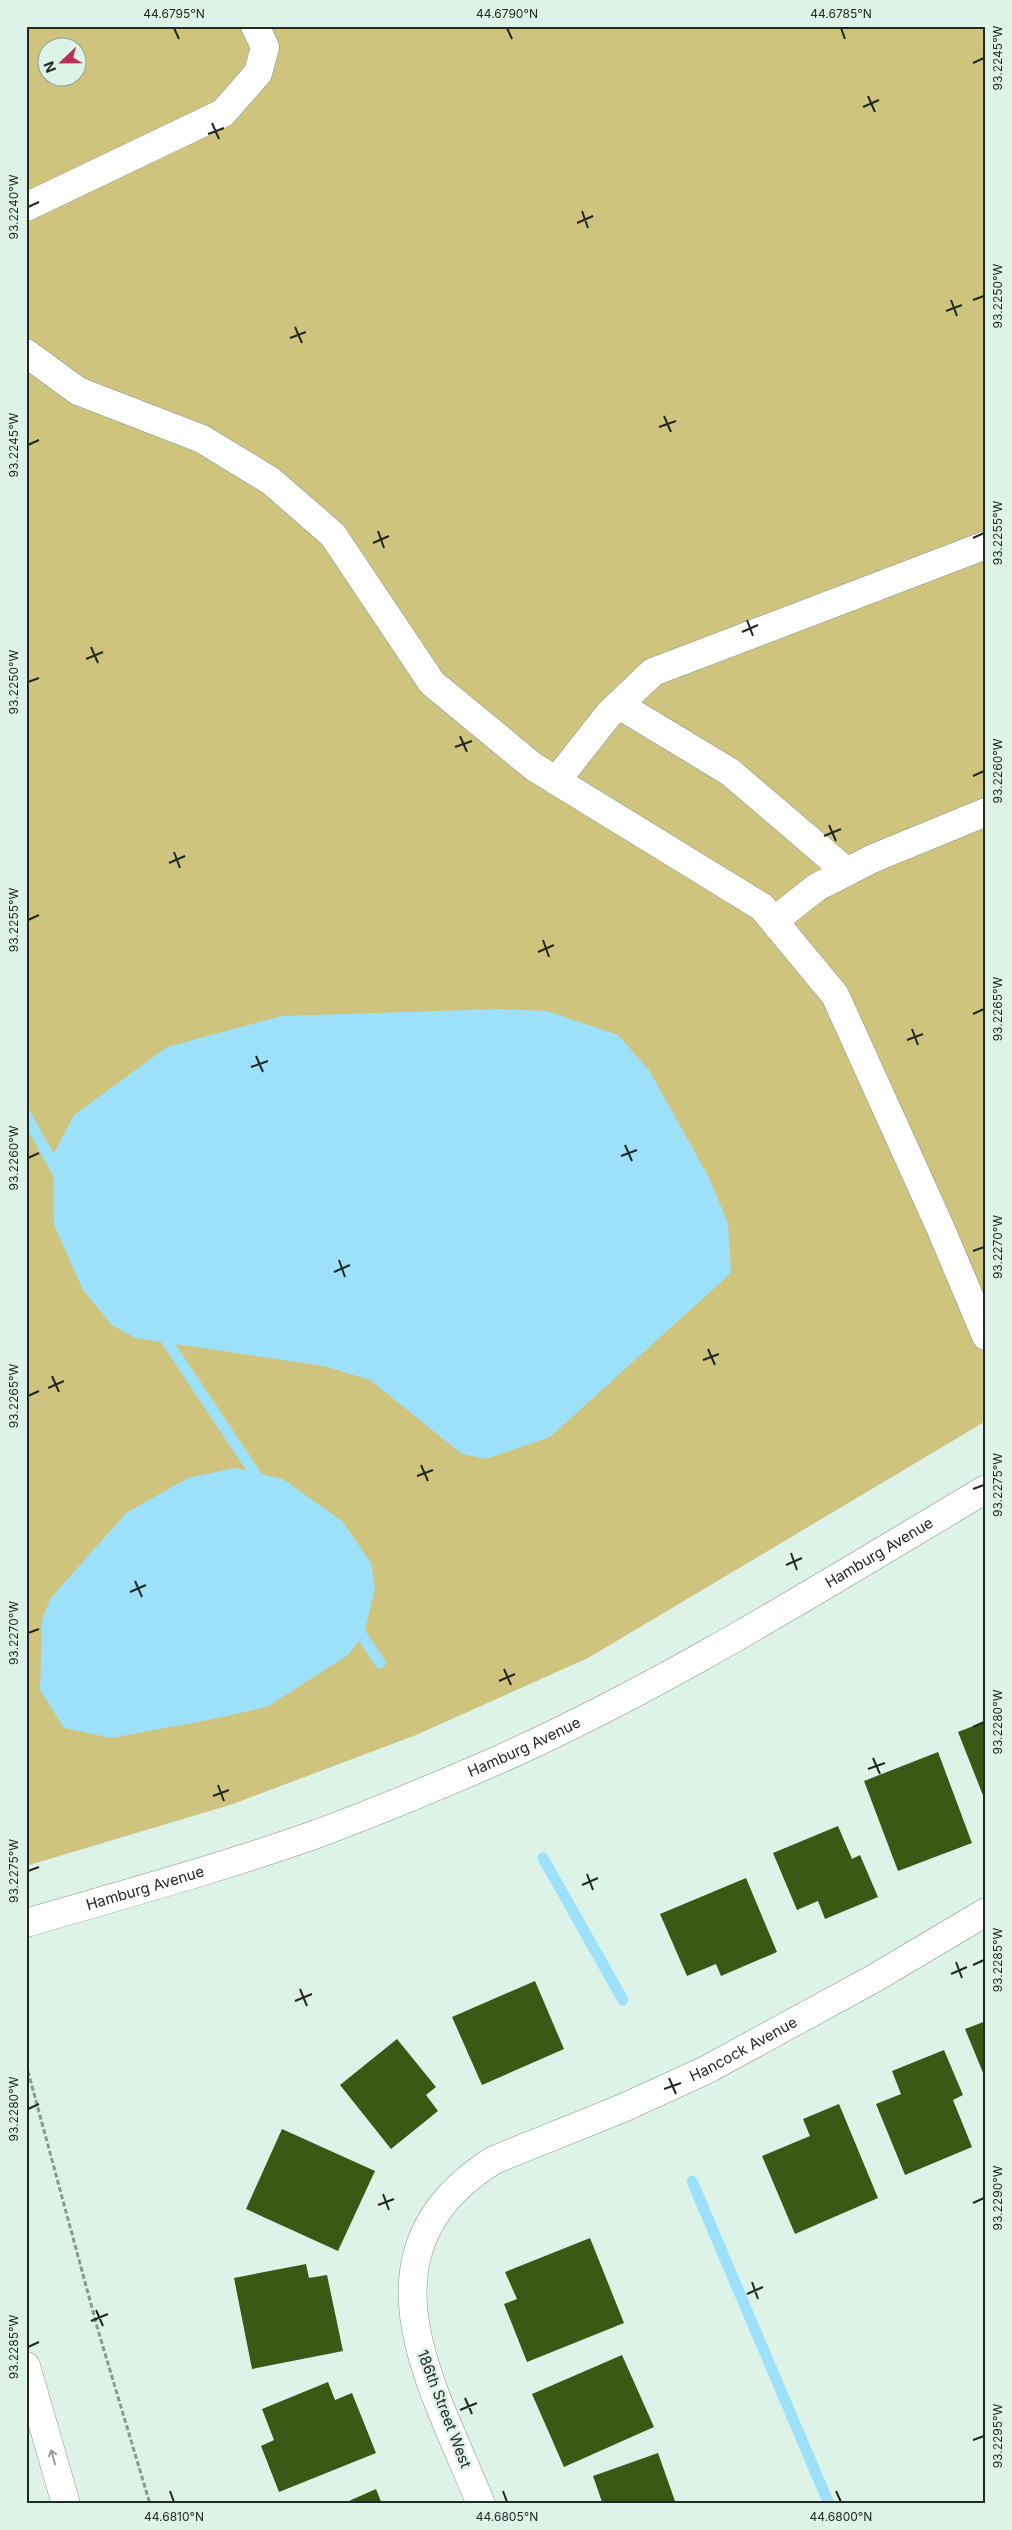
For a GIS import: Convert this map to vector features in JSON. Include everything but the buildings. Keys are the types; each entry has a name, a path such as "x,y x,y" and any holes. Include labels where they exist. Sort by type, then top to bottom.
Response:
{"street":[{"path":"26,206 222,113 258,72 264,47 255,26"},
{"path":"26,353 78,391 202,439 271,481 333,535 432,682 534,767 762,907 835,995 940,1227 986,1336"},
{"path":"556,780 619,704 652,672 986,545"},
{"path":"619,704 730,772 846,872"},
{"path":"774,921 817,887 846,872 874,858 986,812"},
{"name":"Hamburg Avenue","path":"26,1923 216,1868 312,1835 406,1799 500,1759 592,1715 682,1668 986,1489"},
{"name":"Hancock Avenue","path":"428,2226 444,2203 477,2171 494,2160 623,2108 706,2070 873,1978 986,1912"},
{"name":"186th Street West","path":"428,2226 417,2250 412,2276 412,2304 416,2334 424,2362 481,2504"},
{"path":"26,2366 66,2504"}],"path":[{"path":"26,2064 98,2330 150,2504"}],"shaded area":[{"path":"26,26 986,26 986,1421 588,1658 416,1735 233,1804 26,1866"}],"water":[{"path":"498,1009 547,1011 618,1035 649,1070 708,1176 728,1223 731,1273 550,1437 486,1459 462,1454 370,1380 324,1366 135,1338 112,1325 83,1290 54,1225 53,1155 74,1115 167,1047 281,1016"},
{"path":"235,1468 283,1479 343,1522 371,1563 375,1588 364,1635 348,1655 267,1707 111,1738 64,1728 40,1690 42,1620 50,1599 126,1513 188,1478"}],"waterway":[{"path":"26,1115 60,1177"},
{"path":"160,1331 262,1484"},
{"path":"355,1625 380,1663"},
{"path":"543,1858 623,2000"},
{"path":"692,2181 829,2504"}]}
